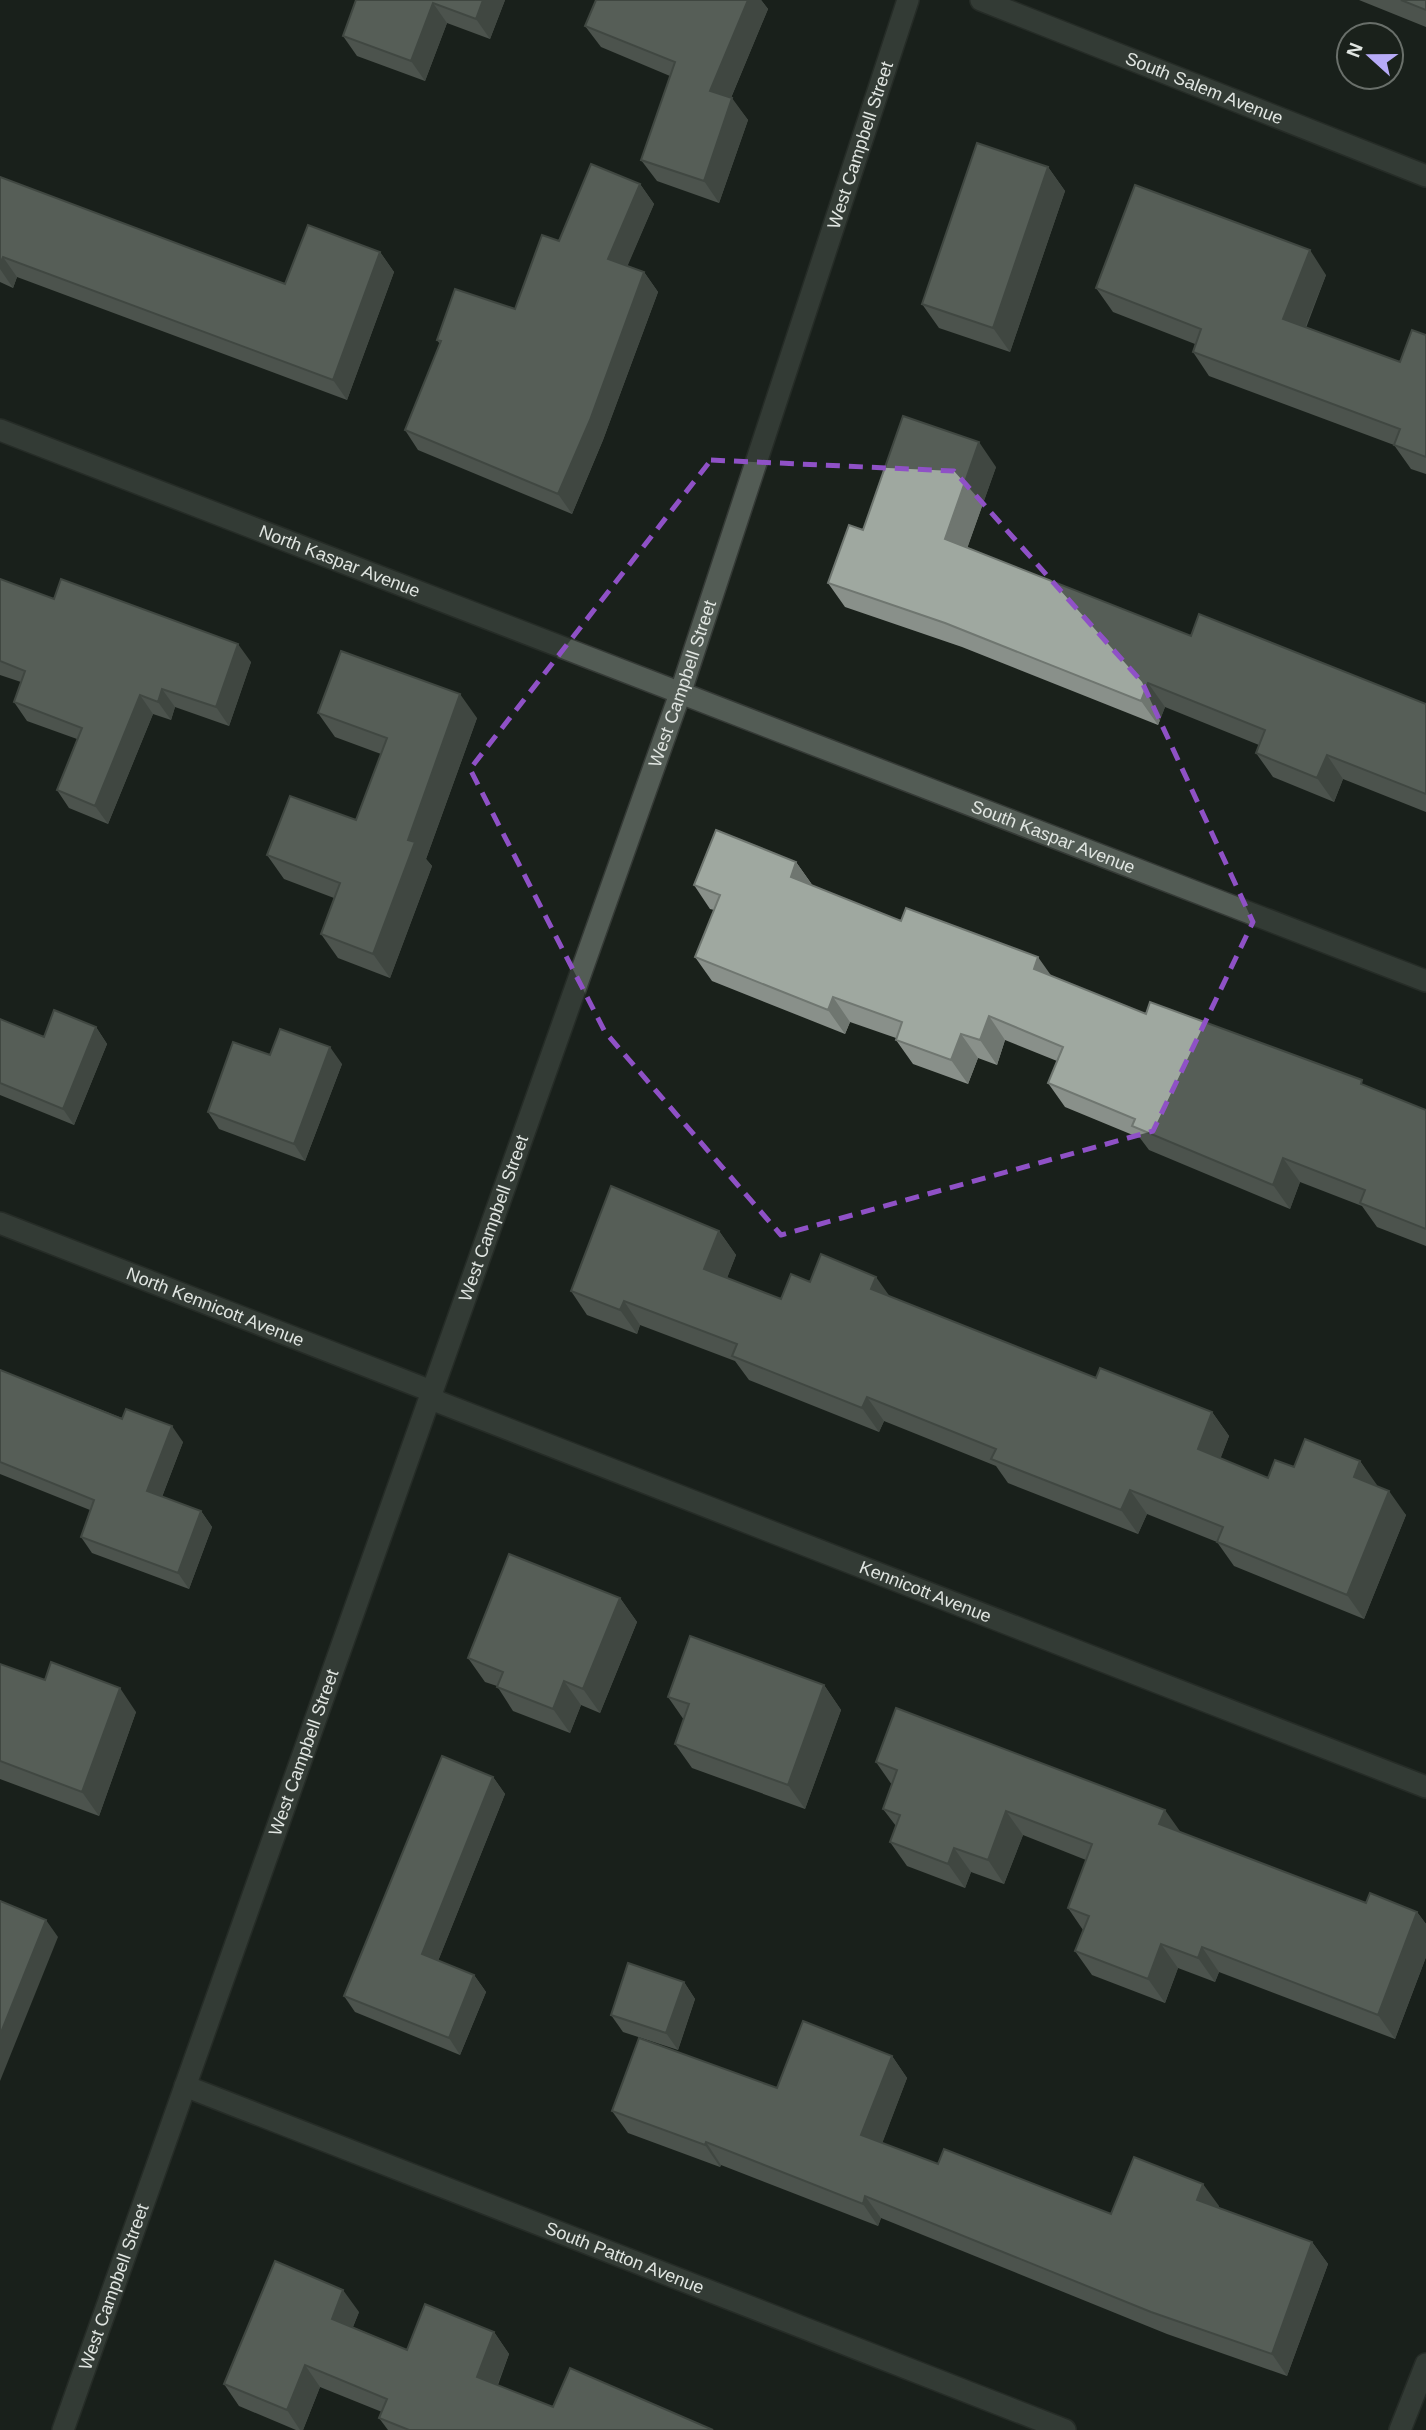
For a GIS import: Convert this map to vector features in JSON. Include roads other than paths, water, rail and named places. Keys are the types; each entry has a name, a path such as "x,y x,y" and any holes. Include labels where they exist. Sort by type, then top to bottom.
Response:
{"street":[{"name":"West Campbell Street","path":"62,2430 681,691 908,0"},
{"name":"South Salem Avenue","path":"981,0 1426,176"},
{"name":"North Kaspar Avenue","path":"0,430 681,691"},
{"name":"South Kaspar Avenue","path":"681,691 1426,981"},
{"name":"North Kennicott Avenue","path":"0,1223 432,1391"},
{"name":"Kennicott Avenue","path":"432,1391 436,1401 1426,1787"},
{"name":"South Patton Avenue","path":"185,2086 1065,2430"},
{"path":"1400,2430 1426,2364"}]}
